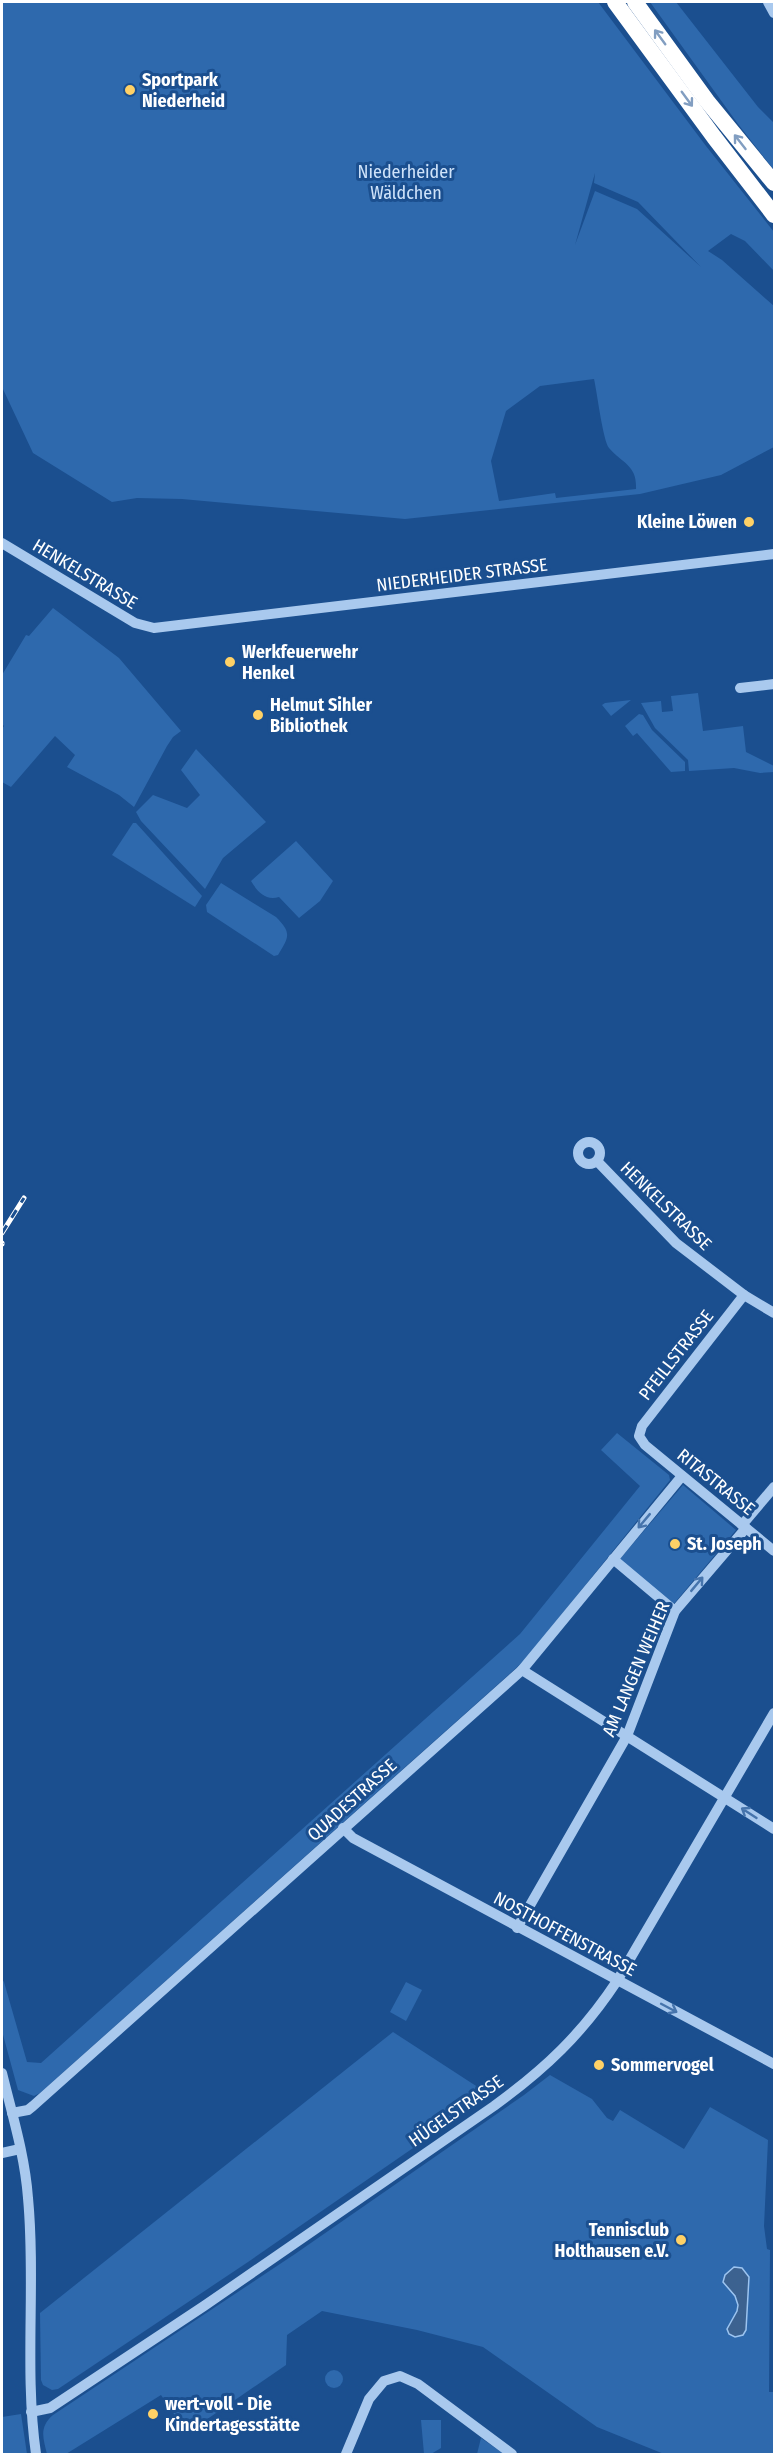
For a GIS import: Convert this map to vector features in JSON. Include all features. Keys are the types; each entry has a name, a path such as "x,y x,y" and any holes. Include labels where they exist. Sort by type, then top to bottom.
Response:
{"highway":[{"path":"604,2 634,42 665,70"},
{"path":"615,2 774,215"},
{"path":"635,2 707,101 774,183"}],"street":[{"path":"768,2 774,13"},
{"name":"HENKELSTRASSE","path":"2,543 135,623 154,628"},
{"name":"NIEDERHEIDER STRASSE","path":"154,628 774,554"},
{"path":"740,688 774,684"},
{"name":"HENKELSTRASSE","path":"597,1161 676,1243 744,1295 774,1313"},
{"name":"PFEILLSTRASSE","path":"639,1436 642,1426 744,1295"},
{"name":"RITASTRASSE","path":"639,1436 645,1445 774,1551"},
{"name":"QUADESTRASSE","path":"12,2113 33,2106 522,1670 682,1476"},
{"name":"AM LANGEN WEIHER","path":"517,1928 627,1736 675,1611 774,1487"},
{"path":"613,1559 675,1611"},
{"path":"522,1670 774,1829"},
{"name":"HÜGELSTRASSE","path":"31,2412 50,2408 138,2351 529,2080 578,2034 617,1981 774,1713"},
{"name":"NOSTHOFFENSTRASSE","path":"344,1828 353,1838 774,2064"},
{"path":"2,2073 20,2149 29,2212 31,2412 36,2454"},
{"path":"2,2153 20,2149"},
{"path":"346,2454 366,2404 378,2387 400,2376 411,2379 512,2454"}],"green space":[{"name":"Niederheider Wäldchen","path":"2,2 598,2 774,232 774,271 745,241 731,234 708,251 722,260 774,306 774,447 721,475 640,494 405,519 182,499 137,498 112,502 33,453 2,387","holes":["595,173 594,183 638,202 701,267 637,209 595,191 575,245","594,379 607,444 632,470 636,489 556,498 555,493 499,501 491,461 506,411 540,386"]},
{"path":"650,2 676,2 758,107 774,123 774,170 738,124"},
{"path":"53,608 119,658 181,731 167,746 134,807 119,795 67,767 75,755 55,736 11,787 2,782 2,729 4,726 2,724 2,675 26,635 29,636"},
{"path":"698,693 703,731 743,726 746,752 774,766 774,772 760,773 734,768 689,771 688,760 655,728 641,703 661,701 662,712 673,711 671,696"},
{"path":"631,700 611,716 602,705 605,703"},
{"path":"639,714 643,715 652,730 685,762 685,771 671,772 637,733 633,736 625,726"},
{"path":"196,749 266,822 223,858 205,889 141,821 136,812 153,795 187,808 200,795 181,770"},
{"path":"133,823 136,823 202,896 195,907 112,855"},
{"path":"296,841 333,881 320,901 299,918 279,897 270,898 259,892 251,881"},
{"path":"221,883 276,917 285,927 287,935 285,944 278,955 274,956 207,912 206,905"},
{"path":"617,1433 669,1475 670,1480 525,1660 40,2093 34,2096 18,2090 2,2031 2,1979 27,2062 41,2063 520,1634 640,1486 601,1450"},
{"path":"683,1485 736,1530 672,1606 619,1560"},
{"path":"406,1982 422,1990 406,2021 390,2012"},
{"path":"393,2032 490,2095 248,2262 58,2389 52,2390 43,2385 40,2313"},
{"path":"550,2075 592,2099 607,2118 613,2121 620,2110 684,2149 710,2107 768,2140 764,2226 767,2249 770,2250 769,2392 774,2392 774,2454 664,2454 597,2427 483,2347 417,2330 322,2311 287,2335 286,2365 187,2433 161,2395 66,2454 47,2454 43,2438 44,2428 53,2415 295,2254"},
{"path":"334,2370 340,2373 343,2379 340,2385 334,2388 328,2385 325,2379 328,2373"},
{"path":"21,2414 27,2454 2,2454 2,2417"},
{"path":"421,2420 441,2420 441,2448 431,2454 424,2454"},
{"path":"481,2438 504,2454 477,2454"}],"shaded area":[{"path":"734,2267 742,2268 749,2277 746,2330 743,2335 735,2337 729,2334 727,2329 738,2305 735,2296 723,2282 725,2275"}],"railway":[{"path":"2,1233 24,1198"}],"place":[{"name":"Sportpark Niederheid","path":"130,90"},
{"name":"Kleine Löwen","path":"749,522"},
{"name":"Werkfeuerwehr Henkel","path":"230,662"},
{"name":"Helmut Sihler Bibliothek","path":"258,715"},
{"name":"St. Joseph","path":"675,1544"},
{"name":"Sommervogel","path":"599,2065"},
{"name":"Tennisclub Holthausen e.V.","path":"681,2240"},
{"name":"wert-voll - Die Kindertagesstätte","path":"153,2414"}]}
